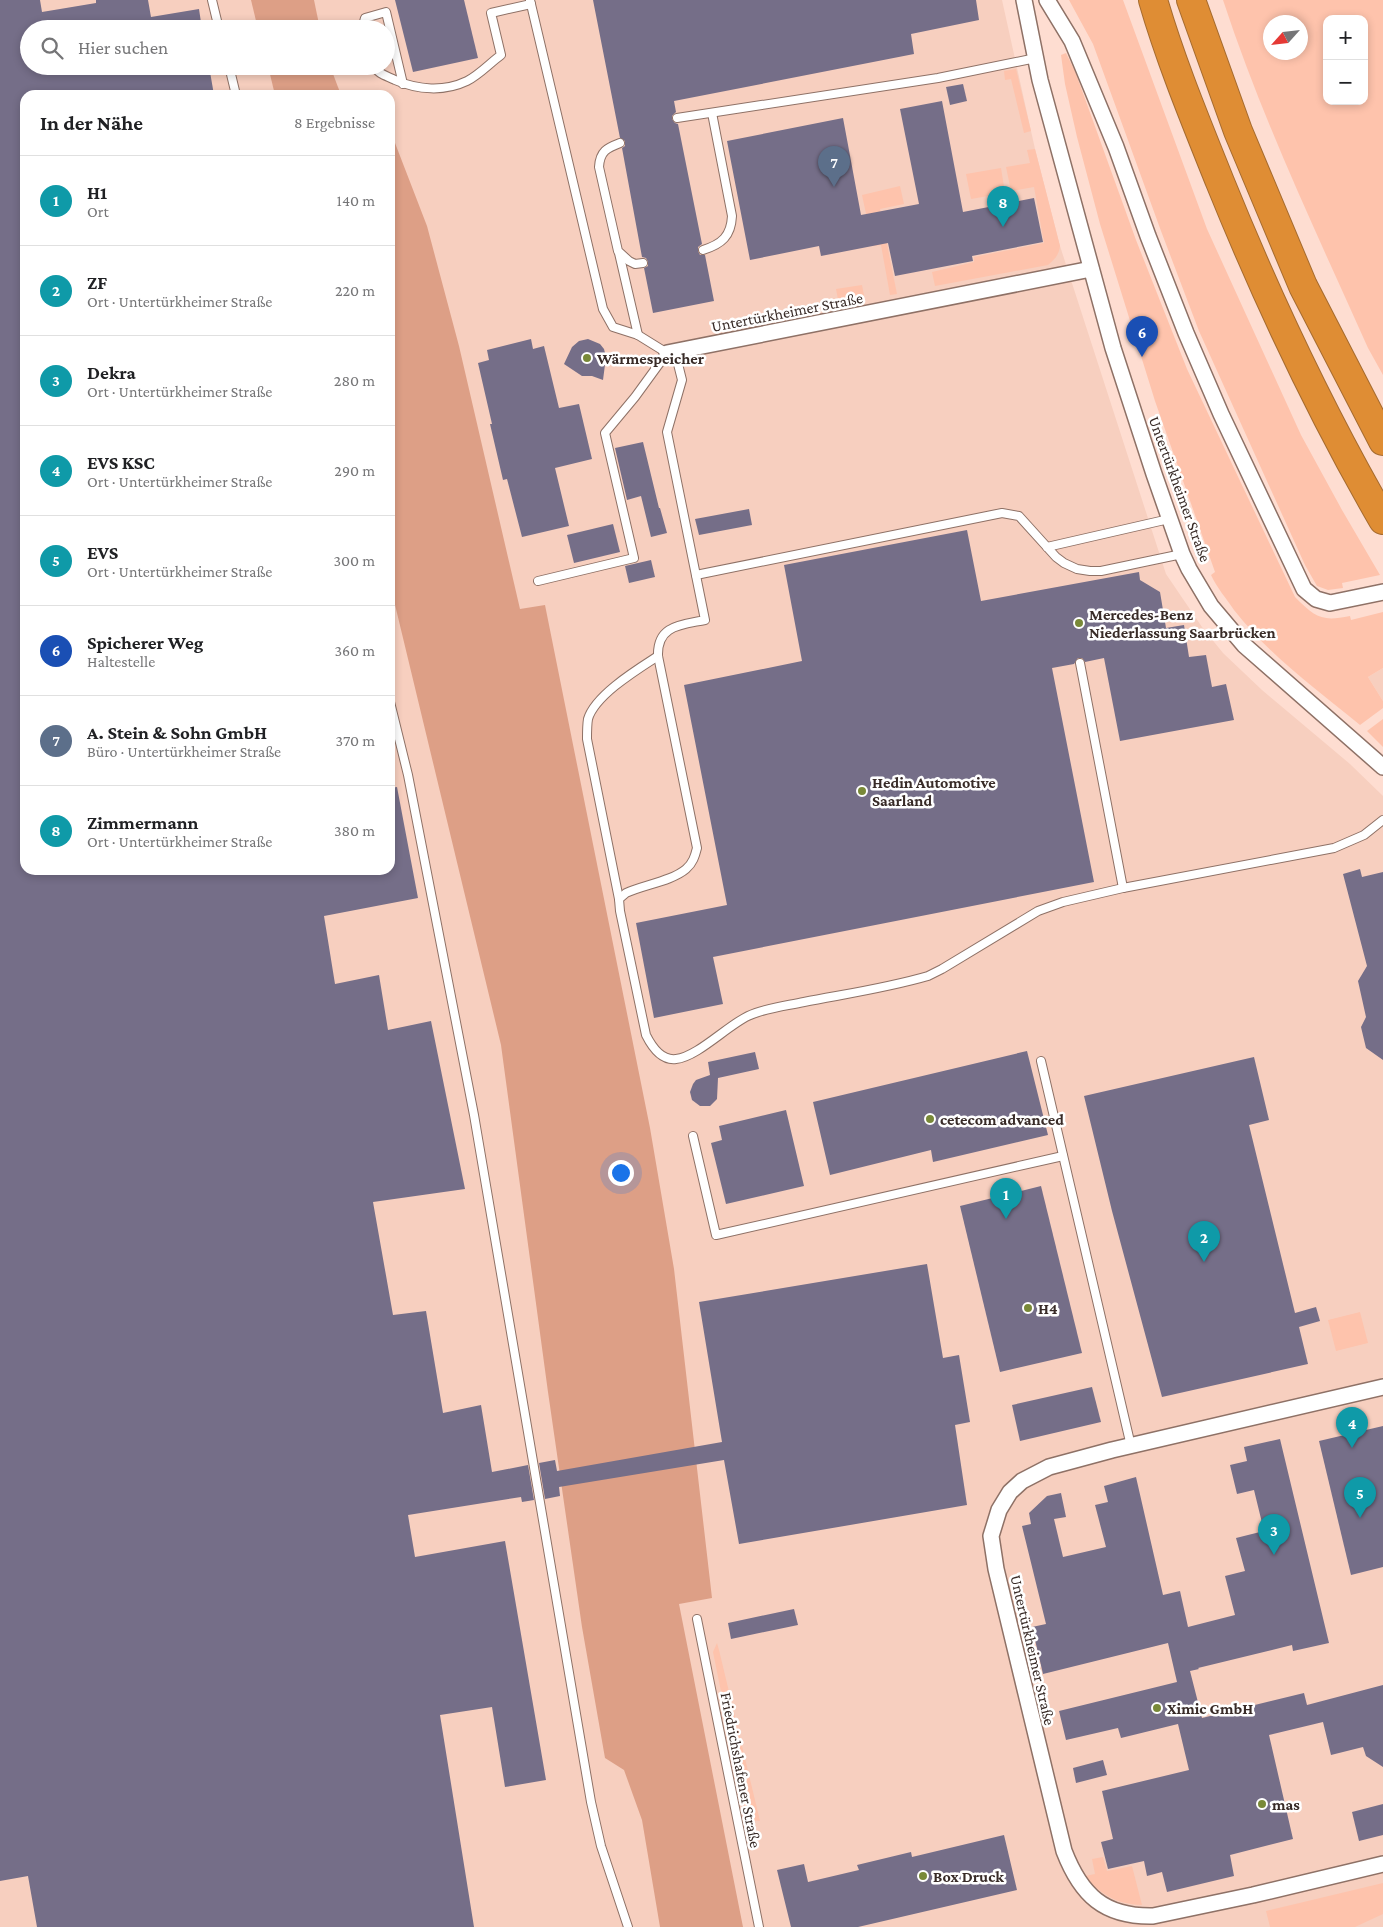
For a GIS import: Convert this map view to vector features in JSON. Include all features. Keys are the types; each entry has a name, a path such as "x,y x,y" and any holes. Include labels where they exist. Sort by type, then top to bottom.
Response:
{"highway":[{"path":"1153,0 1206,148 1267,294 1323,411 1383,520"},
{"path":"1191,0 1238,131 1303,286 1383,441"}],"street":[{"name":"Untertürkheimer Straße","path":"1024,0 1053,129 1091,269 1131,403 1182,554 1210,606 1244,645 1383,767"},
{"path":"1047,0 1072,41 1116,146 1186,334 1221,414 1304,589 1316,599 1330,603 1383,592"},
{"name":"Untertürkheimer Straße","path":"671,353 1091,269"},
{"name":"Untertürkheimer Straße","path":"1383,1387 1056,1465 1022,1481 1010,1492 999,1510 991,1536 996,1569 1064,1851 1075,1878 1086,1892 1106,1907 1129,1915 1153,1916 1206,1906 1383,1864"}],"lane":[{"path":"213,1 217,20"},
{"path":"383,75 421,89 441,89 467,81 501,55 491,13 530,2 603,310 613,327 638,335 671,353 682,380 667,432 705,620 672,627 662,636 658,645 658,656 697,848 694,859 687,868 678,874 626,893 619,898"},
{"path":"364,20 365,18 386,12 388,20"},
{"path":"395,50 403,84"},
{"path":"677,118 938,78 1036,58"},
{"path":"231,75 235,90"},
{"path":"703,250 722,242 731,226 732,216 712,113"},
{"path":"620,142 604,150 600,158 599,167 638,335"},
{"path":"618,251 624,258 635,264 644,263"},
{"path":"538,581 634,558 605,433 671,353"},
{"path":"696,575 1002,513 1018,516 1056,557 1077,569 1090,571 1112,569 1182,554"},
{"path":"1047,547 1170,519"},
{"path":"658,656 625,677 598,704 588,718 587,739 646,1035 660,1055 674,1060 696,1052 733,1024 763,1011 928,976 942,970 1038,911 1063,902 1123,888 1334,848 1364,835 1383,820"},
{"path":"1080,663 1123,888"},
{"path":"395,723 412,795 474,1114 591,1802 601,1846 628,1927"},
{"path":"1041,1061 1132,1446"},
{"path":"692,1136 716,1235 1063,1156"},
{"name":"Friedrichshafener Straße","path":"697,1619 759,1927"}],"shaded area":[{"path":"0,0 1002,0 1035,149 1060,246 1166,574 1202,627 1223,653 1262,690 1350,764 1383,796 1383,1927 0,1927"},
{"path":"251,0 314,0 318,20 256,20"},
{"path":"1069,0 1123,0 1207,229 1301,435 1380,575 1342,583 1343,588 1328,590 1317,586 1305,565 1199,331 1093,44"},
{"path":"1223,0 1383,0 1383,375 1368,348 1291,176 1255,89"},
{"path":"1066,53 1075,71 1136,240 1187,369 1295,597 1308,609 1325,618 1350,616 1351,620 1383,612 1383,668 1368,677 1383,701 1383,708 1360,725 1278,657 1248,627 1219,589 1211,575 1215,572 1155,401 1100,224 1065,84 1061,55"},
{"path":"1016,69 1031,131 1024,133 1011,79 1005,80 1004,71"},
{"path":"270,75 333,75 339,90 274,90"},
{"path":"395,143 427,226 459,346 520,609 545,605 650,1128 674,1269 712,1598 679,1604 743,1927 660,1927 642,1820 624,1770 605,1758 582,1627 501,1045 395,605"},
{"path":"1035,149 1060,246 1056,257 1048,265 935,286 932,272 974,262 974,257 1044,243 1034,187 1011,191 1006,167 1030,163 1027,150"},
{"path":"1001,168 1005,193 971,199 966,174"},
{"path":"900,186 904,204 880,209 897,294 890,295 881,245 873,246 862,195"},
{"path":"862,285 865,300 839,305 836,289"},
{"path":"1383,668 1383,701 1368,677"},
{"path":"1383,719 1383,747 1367,731"},
{"path":"1360,1312 1368,1343 1336,1351 1328,1320"},
{"path":"717,1643 760,1821 747,1820 713,1652"},
{"path":"1103,1857 1107,1871 1132,1866 1142,1905 1125,1903 1110,1897 1085,1876 1095,1874 1092,1859"},
{"path":"1383,1883 1383,1914 1355,1927 1270,1927 1266,1911"}],"building":[{"path":"0,0 40,0 42,12 96,3 96,0 148,0 151,17 199,9 201,20 20,20 20,75 211,75 213,90 20,90 20,875 395,875 395,787 397,787 418,898 324,916 335,984 379,975 388,1030 431,1021 465,1189 373,1202 393,1315 426,1311 443,1413 481,1405 492,1472 528,1465 534,1500 522,1502 521,1497 408,1515 415,1557 505,1541 546,1780 505,1787 492,1707 440,1715 474,1927 37,1927 28,1876 0,1881"},
{"path":"395,0 464,0 478,58 413,72"},
{"path":"593,0 976,0 979,20 911,34 914,54 674,101 676,112 672,119 678,124 702,244 698,247 698,251 700,255 705,255 714,301 653,313 644,268 648,266 648,262 646,258 642,257 622,148 625,146 625,141 620,138"},
{"path":"963,84 967,101 950,105 946,87"},
{"path":"942,101 963,212 1034,198 1043,242 972,256 973,261 895,276 888,243 821,256 819,246 750,260 727,141 843,118 861,215 919,204 900,109"},
{"path":"531,339 533,349 544,346 559,408 579,404 592,459 555,468 569,526 522,537 507,479 503,480 478,363 489,360 487,350"},
{"name":"Wärmespeicher","path":"588,339 600,344 604,349 606,357 603,380 592,376 582,376 564,364 572,347 579,341"},
{"path":"643,442 667,533 651,537 641,496 627,500 615,448"},
{"path":"749,509 752,525 699,535 695,519"},
{"path":"613,524 620,552 574,563 567,535"},
{"path":"967,530 981,601 1139,572 1140,580 1160,592 1166,628 1184,625 1189,657 1206,655 1212,687 1226,684 1234,720 1120,741 1104,658 1085,662 1082,658 1078,658 1074,664 1052,668 1094,882 713,957 723,1004 654,1018 636,923 727,905 684,685 802,661 784,565"},
{"path":"651,560 655,577 629,583 625,566"},
{"path":"1360,869 1362,877 1383,872 1383,1060 1366,1048 1361,1027 1366,1017 1358,981 1367,966 1343,874"},
{"name":"cetecom advanced","path":"1027,1051 1048,1135 933,1162 931,1150 830,1175 813,1102"},
{"path":"755,1052 759,1069 718,1078 717,1099 710,1106 700,1106 692,1100 690,1092 693,1084 696,1080 710,1075 708,1062"},
{"path":"1254,1057 1269,1120 1249,1125 1295,1313 1316,1307 1320,1321 1299,1327 1308,1364 1162,1397 1112,1211 1084,1096"},
{"path":"786,1110 804,1186 726,1204 711,1143 722,1140 719,1126"},
{"name":"H4","path":"1041,1186 1082,1353 1000,1372 960,1206"},
{"path":"927,1264 943,1358 959,1355 970,1422 955,1425 967,1505 739,1544 724,1460 559,1487 560,1496 545,1499 539,1463 555,1460 557,1471 722,1442 699,1302"},
{"path":"1092,1387 1101,1422 1020,1441 1012,1405"},
{"path":"1383,1426 1383,1567 1351,1575 1319,1441"},
{"path":"1280,1439 1329,1643 1293,1651 1292,1645 1190,1671 1202,1718 1304,1693 1307,1705 1383,1685 1383,1767 1366,1756 1363,1747 1331,1755 1323,1722 1269,1735 1293,1839 1230,1855 1234,1876 1167,1892 1162,1872 1147,1876 1144,1861 1108,1869 1101,1842 1113,1839 1102,1791 1189,1770 1178,1724 1121,1738 1118,1728 1066,1740 1059,1711 1177,1682 1168,1643 1043,1674 1032,1627 1046,1624 1022,1526 1031,1524 1029,1513 1047,1496 1061,1493 1066,1517 1054,1519 1063,1557 1106,1547 1095,1505 1108,1502 1104,1486 1136,1477 1163,1595 1180,1591 1188,1627 1235,1615 1225,1576 1245,1571 1236,1538 1264,1531 1254,1490 1237,1494 1230,1465 1247,1461 1244,1447"},
{"path":"794,1609 798,1625 731,1639 728,1623"},
{"path":"1103,1760 1107,1775 1076,1783 1073,1768"},
{"path":"1383,1804 1383,1835 1359,1841 1352,1812"},
{"name":"Box Druck","path":"1004,1835 1017,1890 858,1927 791,1927 777,1870 804,1864 808,1882 859,1870 857,1865 911,1852 912,1857"}],"place":[{"name":"A. Stein & Sohn GmbH","path":"834,187"},
{"name":"Zimmermann","path":"1003,227"},
{"name":"Spicherer Weg","path":"1142,357"},
{"name":"Wärmespeicher","path":"587,358"},
{"name":"Mercedes-Benz Niederlassung Saarbrücken","path":"1079,623"},
{"name":"Hedin Automotive Saarland","path":"862,791"},
{"name":"cetecom advanced","path":"930,1119"},
{"name":"H1","path":"1006,1219"},
{"name":"ZF","path":"1204,1262"},
{"name":"H4","path":"1028,1308"},
{"name":"EVS KSC","path":"1352,1448"},
{"name":"EVS","path":"1360,1518"},
{"name":"Dekra","path":"1274,1555"},
{"name":"Ximic GmbH","path":"1157,1708"},
{"name":"mas","path":"1262,1804"},
{"name":"Box Druck","path":"923,1876"}]}
